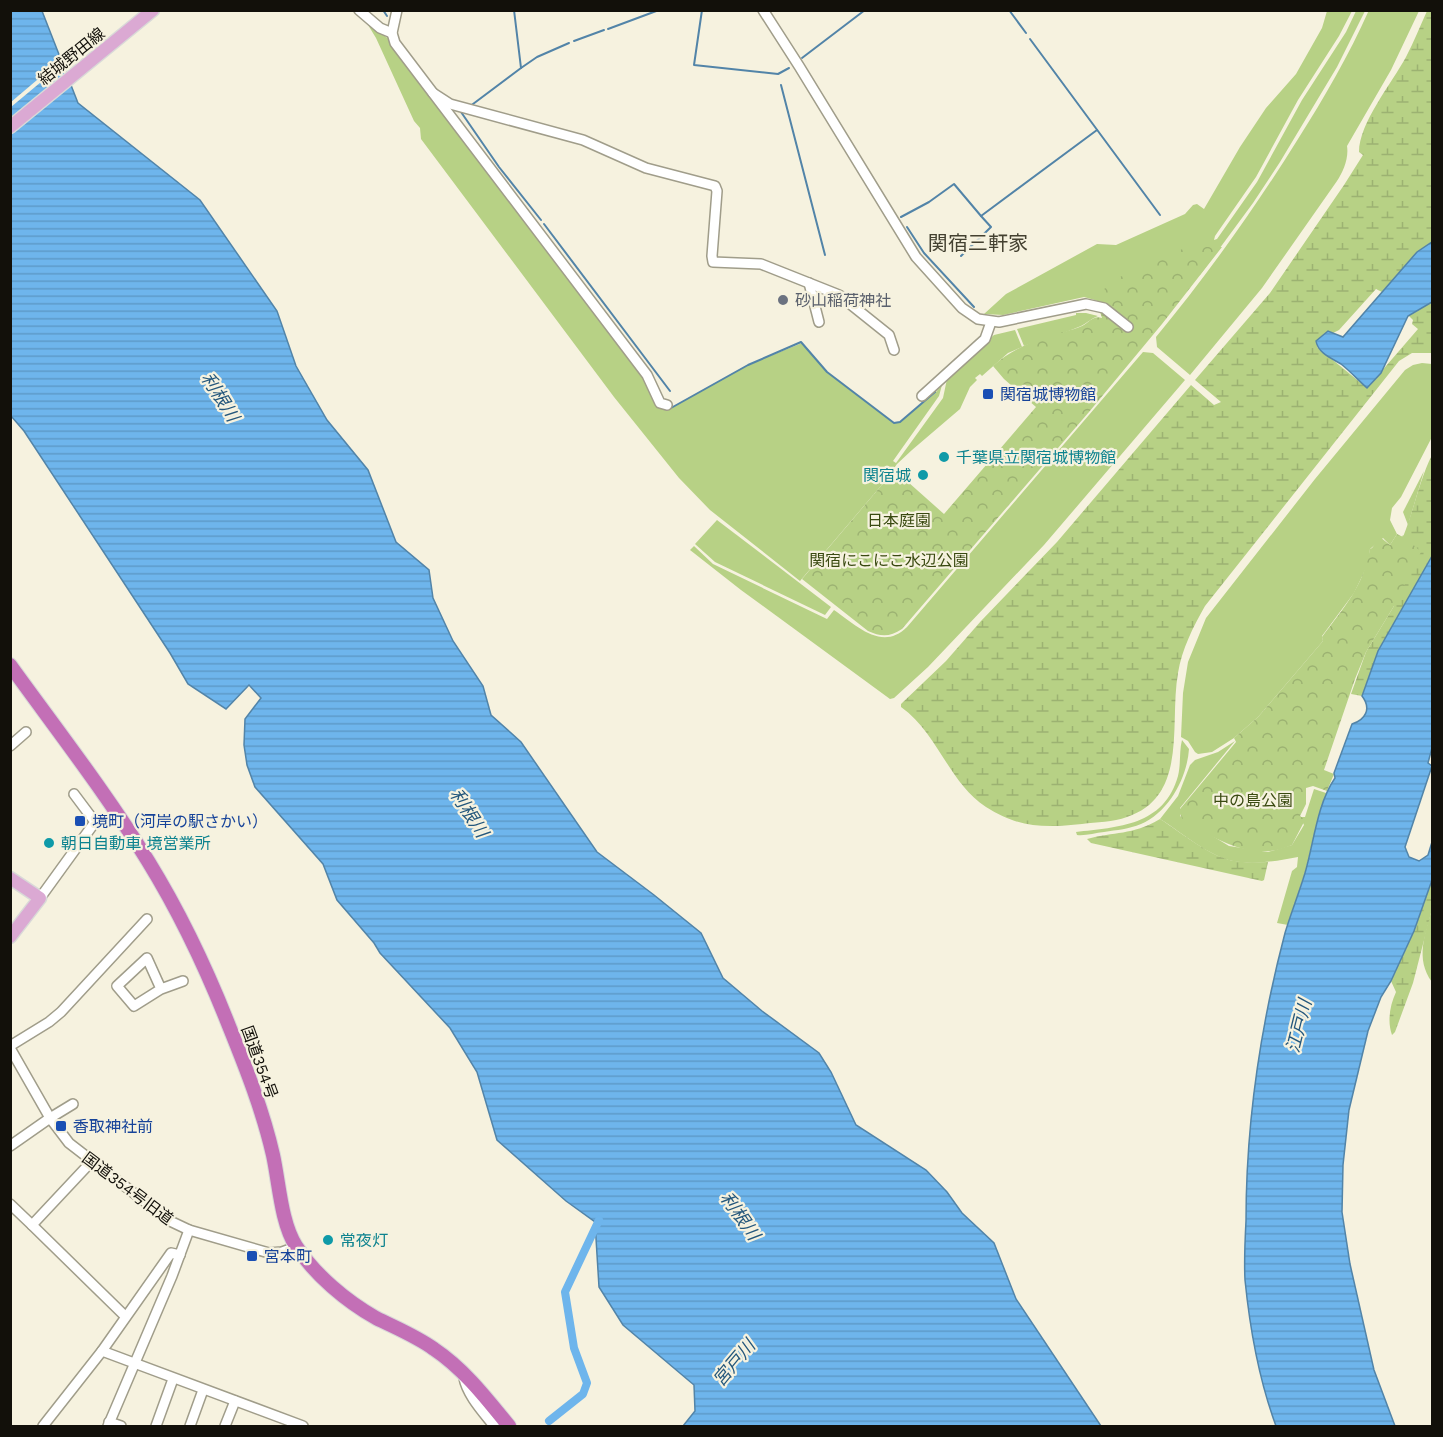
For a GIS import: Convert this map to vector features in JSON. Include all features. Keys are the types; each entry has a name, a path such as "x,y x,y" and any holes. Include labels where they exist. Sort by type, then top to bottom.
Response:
{"highway":[{"name":"国道354号","path":"10,664 113,807 149,863 185,928 222,1009 255,1095 273,1155 288,1226 297,1247 321,1275 350,1301 377,1318 416,1337 464,1373 509,1426"}],"main road":[{"name":"結城野田線","path":"10,128 153,10"},
{"path":"10,878 40,897 10,937"}],"street":[{"path":"359,10 380,28 392,33"},
{"path":"397,10 392,33 394,43 647,375 660,403 667,405"},
{"path":"763,10 800,66 916,257 962,308 978,319 999,322 1086,304 1104,308 1128,327"},
{"path":"433,93 450,104 576,138 646,168 715,186 717,191 713,262 761,264 839,295 889,335 894,350"},
{"path":"809,283 819,322"},
{"path":"922,396 985,339 991,322"},
{"path":"10,746 26,732"},
{"path":"40,897 95,822 74,794"},
{"path":"10,1047 61,1012 147,919"},
{"path":"161,989 147,958 117,986 134,1006 161,989 183,981"},
{"name":"国道354号旧道","path":"10,1047 50,1118 69,1143 170,1221 189,1230 269,1253 297,1247"},
{"path":"10,1146 73,1104"},
{"path":"32,1225 92,1161"},
{"path":"10,1204 125,1316"},
{"path":"121,1426 108,1424 189,1230"},
{"path":"43,1426 102,1351 171,1253 180,1255"},
{"path":"102,1351 290,1424 303,1426"},
{"path":"464,1373 465,1383 494,1426"},
{"path":"156,1426 173,1379"},
{"path":"190,1426 203,1390"},
{"path":"225,1426 235,1401"}],"green space":[{"path":"1369,10 1419,11 1391,70 1347,146 1345,165 1337,181 1262,288 1190,375 1157,347 1156,337 1212,265 1282,165 1336,76"},
{"path":"1327,11 1352,11 1339,36 1298,100 1256,177 1214,240 1217,239 1257,182 1302,100 1346,32 1356,11 1365,11 1337,67 1280,162 1200,275 1102,302 1084,297 1003,315 984,314 1006,294 1097,244 1116,245 1185,214 1193,205 1197,204 1204,209 1266,108 1296,74 1322,28"},
{"path":"1427,11 1432,11 1432,242 1417,252 1382,292 1376,289 1339,330 1333,333 1328,331 1317,347 1367,388 1418,329 1412,324 1413,320 1409,316 1411,313 1432,302 1432,353 1412,353 1399,361 1205,606 1188,638 1178,673 1172,756 1168,775 1160,793 1147,807 1116,820 1056,826 1021,823 998,814 973,797 952,771 925,730 901,707 901,704 946,661 1057,542 1191,385 1214,405 1221,402 1195,380 1270,293 1363,155 1359,152 1364,129 1377,103 1406,57"},
{"path":"365,20 391,41 644,375 657,402 671,408 748,365 802,343 827,372 894,423 900,422 942,385 939,396 893,461 896,463 943,398 947,379 952,373 994,335 1015,330 1022,347 1008,353 982,376 980,374 975,378 977,380 970,387 960,409 897,464 800,581 710,510 679,478 614,397 421,139 420,128 414,121 376,38"},
{"name":"関宿にこにこ水辺公園","path":"1187,247 1222,247 1089,412 902,629 885,635 868,631 802,579 886,480 891,484 899,474 944,514 1036,407 1004,379 993,366 1024,346 1078,328 1094,318 1102,318 1096,299 1111,281"},
{"path":"1076,313 1098,316 1074,329 1024,346 1017,329 1076,315"},
{"path":"1143,352 1153,353 1185,380 1044,545 928,667 894,698 890,699 690,550 694,546 713,564 827,619 834,610 869,634 888,637 898,634 907,627"},
{"path":"1422,363 1432,364 1432,437 1401,497 1392,508 1390,520 1397,534 1390,545 1383,538 1370,549 1368,564 1354,593 1322,636 1323,641 1258,717 1234,738 1212,752 1198,754 1188,741 1181,737 1183,693 1188,662 1206,618 1315,479 1405,370"},
{"path":"1432,455 1432,556 1378,651 1362,696 1351,694 1366,652 1394,606 1397,534 1403,537"},
{"path":"1424,471 1408,525 1403,512"},
{"path":"717,520 831,607 825,615 715,562 695,544"},
{"name":"中の島公園","path":"1397,534 1402,537 1403,535 1421,552 1394,606 1366,652 1355,679 1324,770 1334,774 1327,791 1313,786 1306,788 1306,804 1300,816 1305,820 1292,845 1277,850 1249,850 1222,841 1183,820 1180,809 1236,742 1234,738 1258,717 1323,641 1322,637 1358,585 1370,549 1380,537 1390,545"},
{"path":"1182,740 1189,749 1185,771 1175,793 1160,811 1151,819 1132,827 1077,835 1076,832 1138,821 1162,805 1171,793 1178,776"},
{"path":"1235,741 1180,808 1180,816 1229,846 1268,852 1292,845 1304,825 1300,817 1305,817 1314,789 1326,793 1306,869 1288,925 1277,923 1292,871 1297,867 1298,857 1258,863 1224,859 1160,819 1178,796 1190,765 1195,760 1218,752"},
{"path":"1160,819 1206,850 1226,859 1268,862 1264,880 1091,843 1087,839 1132,831"},
{"path":"1432,880 1432,909 1413,983 1392,1035 1390,1013 1396,992 1391,981 1414,931"},
{"path":"1432,909 1432,982 1424,964 1423,946"}],"water":[{"path":"10,11 42,11 78,103 200,200 277,311 296,366 327,420 368,470 396,542 429,570 433,598 453,641 483,686 491,715 521,742 597,852 701,933 723,978 762,1011 819,1053 831,1072 856,1125 926,1170 947,1192 962,1213 994,1243 1016,1299 1101,1426 683,1426 695,1411 694,1385 623,1325 599,1287 595,1222 566,1201 497,1140 477,1072 450,1028 380,953 337,900 323,864 255,787 247,765 244,745 245,719 261,698 249,685 226,709 188,684 24,431 11,416"},
{"path":"1432,242 1432,302 1408,316 1381,373 1367,388 1341,364 1322,352 1316,341 1328,331 1343,337 1417,252"},
{"name":"江戸川","path":"1432,556 1432,748 1428,763 1432,766 1405,847 1409,857 1419,861 1428,855 1432,842 1432,880 1414,931 1381,997 1368,1031 1349,1110 1343,1165 1342,1212 1350,1264 1374,1370 1395,1426 1276,1426 1256,1354 1245,1280 1247,1184 1252,1112 1268,1004 1285,933 1305,873 1324,799 1335,778 1334,773 1352,724 1364,717 1366,713 1366,705 1362,696 1378,651"}],"pier":[{"path":"63,58 65,62 11,107 11,102"}],"waterway":[{"path":"383,10 387,16"},
{"path":"469,107 521,68 514,10"},
{"path":"608,29 659,10"},
{"path":"702,10 694,65 778,74 789,68"},
{"path":"802,58 865,10"},
{"path":"1009,10 1026,33"},
{"path":"574,41 604,30"},
{"path":"1030,39 1160,215"},
{"path":"521,68 537,57 569,43"},
{"path":"781,85 825,255"},
{"path":"464,110 461,112 499,167 541,220"},
{"path":"901,217 929,202 954,184 981,216 1097,130"},
{"path":"961,256 991,227 981,216"},
{"path":"544,224 670,391"},
{"path":"907,227 924,253 974,307"},
{"path":"671,408 748,365 801,342 827,372 894,423 900,422 935,392"},
{"path":"549,1421 583,1394 587,1383 574,1348 565,1292 599,1220"}],"place":[{"name":"砂山稲荷神社","path":"783,300"},
{"name":"関宿城博物館","path":"988,394"},
{"name":"千葉県立関宿城博物館","path":"944,457"},
{"name":"関宿城","path":"923,475"},
{"name":"境町（河岸の駅さかい）","path":"80,821"},
{"name":"朝日自動車 境営業所","path":"49,843"},
{"name":"香取神社前","path":"61,1126"},
{"name":"常夜灯","path":"328,1240"},
{"name":"宮本町","path":"252,1256"}],"district":[{"name":"関宿三軒家","path":"978,243"}],"water label":[{"name":"利根川","path":"220,397"},
{"name":"利根川","path":"469,813"},
{"name":"利根川","path":"740,1216"},
{"name":"宮戸川","path":"734,1363"}],"park label":[{"name":"日本庭園","path":"899,520"}]}
